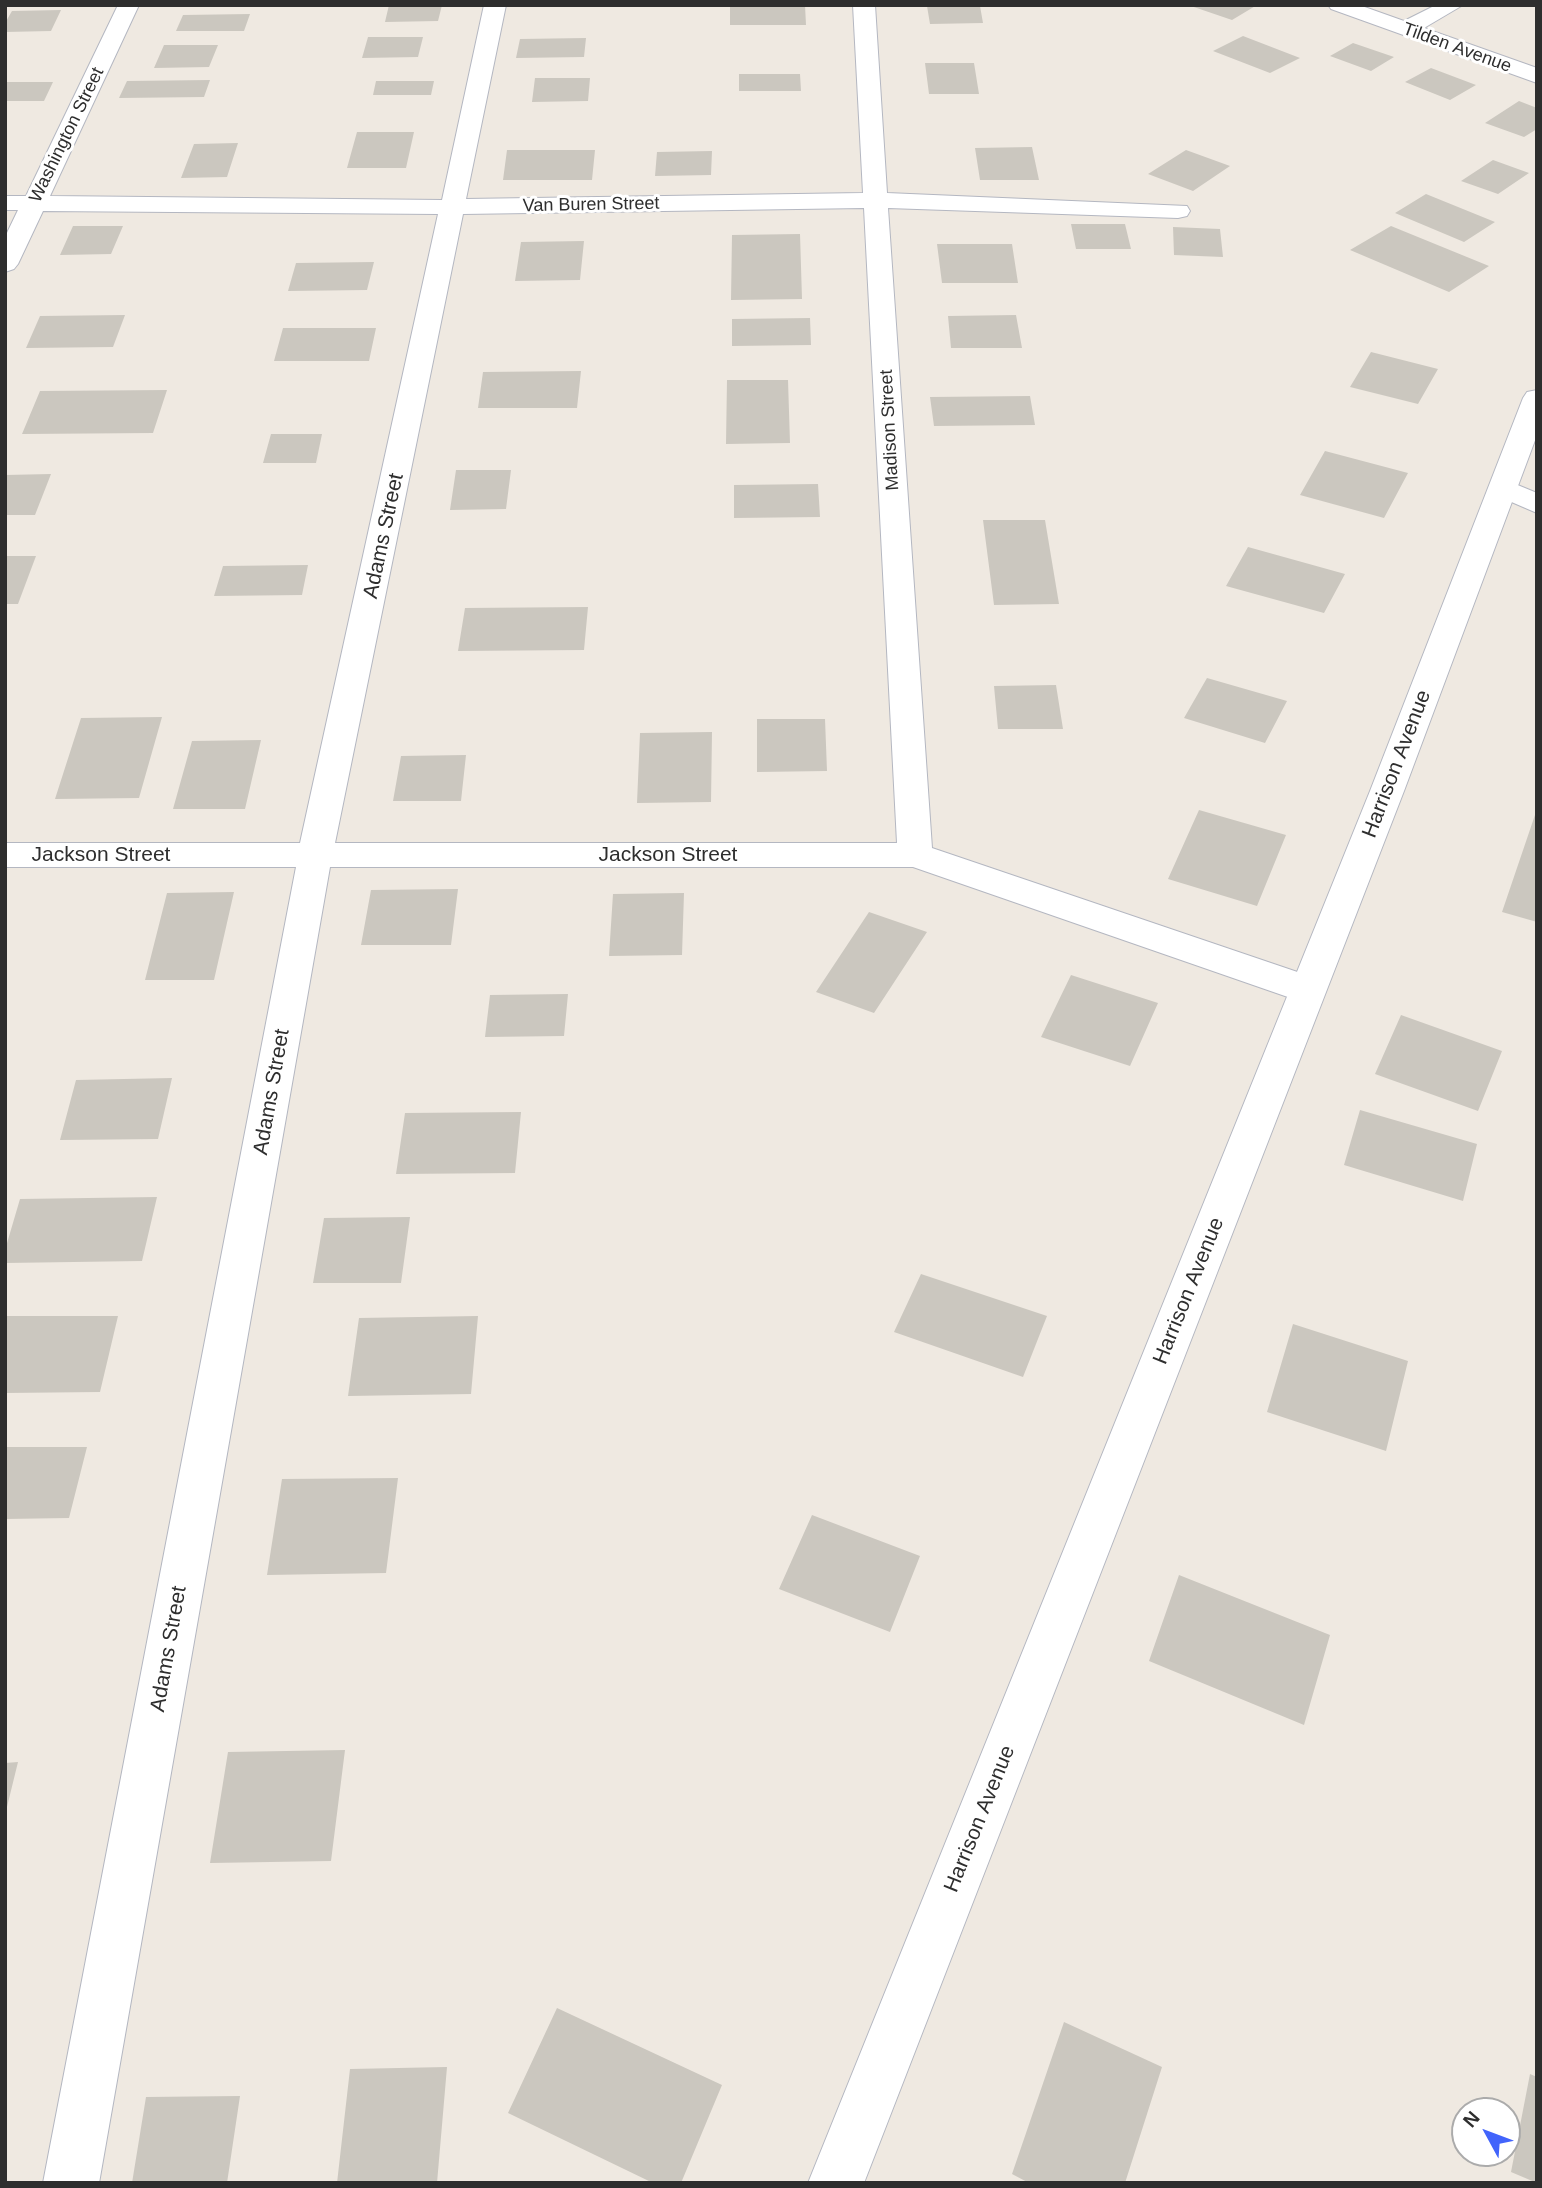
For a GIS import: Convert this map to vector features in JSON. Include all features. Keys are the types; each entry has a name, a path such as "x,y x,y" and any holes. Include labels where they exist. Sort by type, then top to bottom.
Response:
{"street":[{"name":"Washington Street","path":"5,264 129,5"},
{"name":"Adams Street","path":"71,2183 315,856 495,5"},
{"name":"Madison Street","path":"864,5 915,855"},
{"name":"Tilden Avenue","path":"1338,5 1537,76"},
{"path":"1406,29 1453,5"},
{"name":"Van Buren Street","path":"5,203 453,207 877,200 1178,211"},
{"name":"Harrison Avenue","path":"836,2183 1308,990 1520,496 1537,398"},
{"name":"Jackson Street","path":"5,855 915,855 1308,990"}],"building":[{"path":"389,5 442,5 438,21 385,22"},
{"path":"730,5 805,5 806,25 730,25"},
{"path":"1188,5 1257,5 1232,20"},
{"path":"927,6 980,6 983,23 930,24"},
{"path":"61,10 51,31 5,32 5,23 12,11"},
{"path":"250,14 244,31 176,31 183,15"},
{"path":"1243,36 1300,58 1270,73 1213,51"},
{"path":"368,37 423,37 418,57 362,58"},
{"path":"586,38 584,57 516,58 520,39"},
{"path":"1353,43 1394,57 1371,71 1330,56"},
{"path":"164,45 218,45 209,67 154,68"},
{"path":"925,63 974,63 979,94 929,94"},
{"path":"1431,68 1476,85 1450,100 1405,82"},
{"path":"739,74 800,74 801,91 739,91"},
{"path":"535,78 590,78 588,101 532,102"},
{"path":"210,80 204,97 119,98 127,81"},
{"path":"376,81 434,81 431,95 373,95"},
{"path":"5,82 53,82 44,101 5,101"},
{"path":"1519,101 1537,108 1537,129 1524,137 1485,123"},
{"path":"357,132 414,132 406,168 347,168"},
{"path":"238,143 227,177 181,178 194,144"},
{"path":"1032,147 1039,180 980,180 975,148"},
{"path":"507,150 595,150 592,180 503,180"},
{"path":"1186,150 1230,166 1193,191 1148,174"},
{"path":"712,151 711,175 655,176 657,152"},
{"path":"1493,160 1529,173 1498,194 1461,181"},
{"path":"1426,194 1495,222 1464,242 1395,213"},
{"path":"1071,224 1125,224 1131,249 1076,249"},
{"path":"73,226 123,226 111,254 60,255"},
{"path":"1391,226 1489,266 1449,292 1350,250"},
{"path":"1173,227 1220,229 1223,257 1174,255"},
{"path":"800,234 802,299 731,300 732,235"},
{"path":"584,241 580,280 515,281 521,242"},
{"path":"937,244 1012,244 1018,283 942,283"},
{"path":"374,262 367,290 288,291 296,263"},
{"path":"125,315 113,347 26,348 40,316"},
{"path":"1016,315 1022,348 951,348 948,316"},
{"path":"810,318 811,345 732,346 732,319"},
{"path":"283,328 376,328 369,361 274,361"},
{"path":"1371,352 1438,369 1418,404 1350,387"},
{"path":"581,371 577,408 478,408 483,372"},
{"path":"727,380 788,380 790,443 726,444"},
{"path":"167,390 153,433 22,434 40,391"},
{"path":"1030,396 1035,425 934,426 930,397"},
{"path":"271,434 322,434 316,463 263,463"},
{"path":"1325,451 1408,473 1384,518 1300,495"},
{"path":"456,470 511,470 506,509 450,510"},
{"path":"51,474 35,515 5,515 5,475"},
{"path":"818,484 820,517 734,518 734,485"},
{"path":"983,520 1045,520 1059,604 994,605"},
{"path":"1248,547 1345,574 1324,613 1226,586"},
{"path":"5,556 36,556 18,604 5,604"},
{"path":"308,565 302,595 214,596 223,566"},
{"path":"588,607 584,650 458,651 465,608"},
{"path":"1207,678 1287,701 1265,743 1184,718"},
{"path":"1056,685 1063,729 998,729 994,686"},
{"path":"162,717 139,798 55,799 81,718"},
{"path":"757,719 825,719 827,771 757,772"},
{"path":"712,732 711,802 637,803 640,733"},
{"path":"261,740 245,809 173,809 192,741"},
{"path":"466,755 461,801 393,801 401,756"},
{"path":"1199,810 1286,835 1257,906 1168,879"},
{"path":"1537,812 1537,922 1502,912"},
{"path":"458,889 451,945 361,945 371,890"},
{"path":"234,892 214,980 145,980 167,893"},
{"path":"684,893 682,955 609,956 613,894"},
{"path":"869,912 927,932 874,1013 816,992"},
{"path":"1071,975 1158,1003 1130,1066 1041,1037"},
{"path":"568,994 564,1036 485,1037 490,995"},
{"path":"1401,1015 1502,1051 1478,1111 1375,1074"},
{"path":"172,1078 158,1139 60,1140 76,1080"},
{"path":"1360,1110 1477,1144 1463,1201 1344,1165"},
{"path":"521,1112 515,1173 396,1174 405,1113"},
{"path":"157,1197 142,1261 5,1263 5,1250 20,1199"},
{"path":"410,1217 401,1283 313,1283 324,1218"},
{"path":"921,1274 1047,1316 1023,1377 894,1332"},
{"path":"5,1316 118,1316 100,1392 5,1393"},
{"path":"478,1316 471,1394 348,1396 359,1318"},
{"path":"1293,1324 1408,1361 1386,1451 1267,1412"},
{"path":"5,1447 87,1447 69,1518 5,1519"},
{"path":"398,1478 386,1573 267,1575 282,1479"},
{"path":"812,1515 920,1556 890,1632 779,1589"},
{"path":"1179,1575 1330,1635 1304,1725 1149,1661"},
{"path":"345,1750 331,1861 210,1863 228,1752"},
{"path":"18,1762 6,1811 5,1811 5,1763"},
{"path":"557,2008 722,2085 681,2183 653,2183 508,2113"},
{"path":"1064,2022 1162,2067 1125,2183 1029,2183 1012,2174"},
{"path":"447,2067 437,2183 337,2183 350,2069"},
{"path":"1530,2074 1537,2077 1537,2183 1511,2172 1512,2167 1521,2167 1521,2120"},
{"path":"240,2096 227,2183 132,2183 146,2097"}]}
